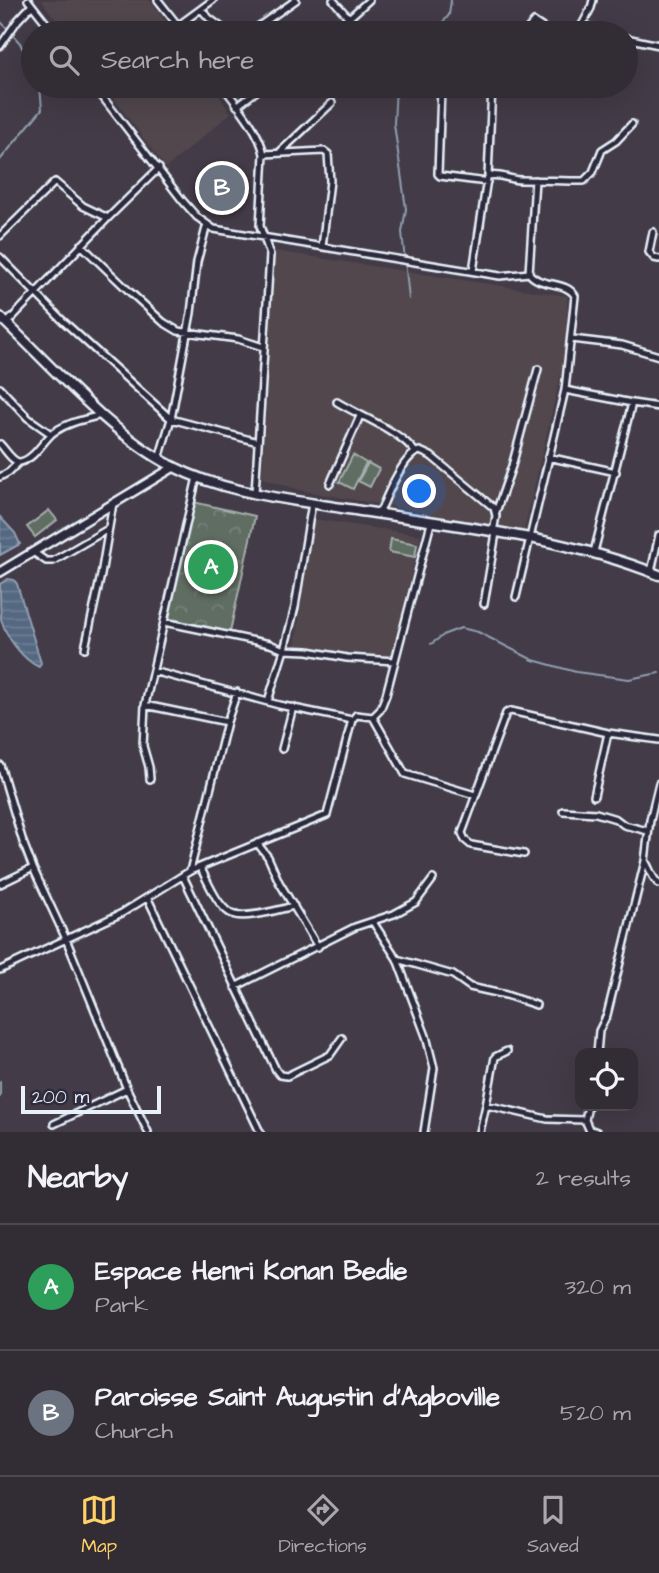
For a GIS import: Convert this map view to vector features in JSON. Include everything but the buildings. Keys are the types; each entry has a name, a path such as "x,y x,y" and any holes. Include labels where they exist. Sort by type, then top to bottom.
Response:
{"main road":[{"path":"0,317 102,415 159,459 197,477 255,493 529,538 594,552 655,573"}],"street":[{"path":"158,0 174,21"},
{"path":"186,21 213,0"},
{"path":"266,21 296,0"},
{"path":"333,0 349,18"},
{"path":"346,21 369,0"},
{"path":"584,21 593,0"},
{"path":"0,46 30,2 45,21"},
{"path":"202,10 213,21"},
{"path":"638,41 659,45"},
{"path":"104,98 182,200 214,229 500,276 529,273"},
{"path":"231,98 264,153 260,226 270,254 255,493"},
{"path":"237,106 247,98"},
{"path":"441,98 440,176 487,179 499,174 516,180 584,181 593,172 601,150 616,141 632,124"},
{"path":"473,271 487,179 491,98"},
{"path":"280,152 332,103"},
{"path":"264,153 324,151 328,154 330,181 322,247"},
{"path":"7,323 159,168"},
{"path":"516,597 565,390 572,339 574,293 567,288 535,280 529,273 535,180"},
{"path":"0,236 55,182 83,206 108,218"},
{"path":"159,459 171,419 197,262 207,224"},
{"path":"653,232 649,252 659,259"},
{"path":"81,246 163,322 178,331 238,339 263,347"},
{"path":"0,257 117,372 171,419 258,442"},
{"path":"572,339 622,345 659,356"},
{"path":"484,604 496,512 512,466 538,369"},
{"path":"0,388 29,418 51,434"},
{"path":"565,390 659,407"},
{"path":"337,402 388,430 411,446 415,452"},
{"path":"594,552 632,403"},
{"path":"0,477 27,459 51,434 71,423 102,415"},
{"path":"330,484 360,416"},
{"path":"0,444 18,463"},
{"path":"415,452 425,452 431,456 479,494 496,512"},
{"path":"379,514 393,483 415,452"},
{"path":"548,457 616,472"},
{"path":"0,572 174,467"},
{"path":"150,779 142,746 145,705 197,477"},
{"path":"85,648 113,503"},
{"path":"268,701 295,607 312,503"},
{"path":"373,717 383,705 431,523"},
{"path":"33,552 46,561 52,561 108,529"},
{"path":"655,573 659,536"},
{"path":"164,622 270,644 284,650 346,658 395,660"},
{"path":"153,671 352,720"},
{"path":"190,871 237,692"},
{"path":"145,705 227,722"},
{"path":"282,749 293,707"},
{"path":"524,854 471,845 462,833 506,713 510,711 608,733 659,740"},
{"path":"0,970 148,899 190,871 327,815 352,720 356,715 373,717"},
{"path":"373,717 405,774 475,796"},
{"path":"594,796 608,733"},
{"path":"0,765 33,868 148,1132"},
{"path":"597,1048 599,1031 607,1015 645,861 648,831 659,783"},
{"path":"563,811 596,813 616,819 624,825 648,831"},
{"path":"650,820 657,820"},
{"path":"257,843 268,857 279,882 318,947"},
{"path":"645,861 659,884"},
{"path":"200,867 231,915 258,914 295,906"},
{"path":"0,884 33,868"},
{"path":"183,876 269,1058 280,1075 287,1076 331,1055 342,1038"},
{"path":"235,987 355,927 373,922 416,902 433,879"},
{"path":"148,899 260,1132"},
{"path":"373,922 397,958 426,1036 434,1068 424,1132"},
{"path":"397,958 453,975 470,986 536,1005"},
{"path":"480,1132 495,1057 507,1051"},
{"path":"54,1124 127,1089"},
{"path":"486,1105 547,1119 585,1120"},
{"path":"587,1111 585,1120 589,1129 597,1132"}],"shaded area":[{"path":"41,0 150,0 165,21 57,21"},
{"path":"114,98 220,98 231,113 166,168"},
{"path":"275,251 567,296 568,344 524,531 300,490 262,478"},
{"path":"314,519 421,535 391,657 295,646"}],"green space":[{"path":"353,455 366,463 353,489 339,482"},
{"path":"368,463 379,469 370,487 358,481"},
{"path":"193,502 255,516 230,632 167,618"},
{"path":"49,510 57,520 35,537 27,527"},
{"path":"391,539 417,544 415,557 389,552"}],"water":[{"path":"0,517 15,533 20,544 0,555"},
{"path":"8,579 17,584 41,663 39,667 21,653 3,626 0,584"}],"waterway":[{"path":"444,21 449,15 451,0"},
{"path":"0,21 8,29"},
{"path":"11,33 21,45"},
{"path":"0,160 42,109 41,98"},
{"path":"395,98 394,124 406,209 402,232 409,299"},
{"path":"431,644 445,634 461,628 478,632 533,660 576,672 629,679 659,673"},
{"path":"0,1082 0,1097"}],"place":[{"name":"Paroisse Saint Augustin d'Agboville","path":"222,188"},
{"name":"Espace Henri Konan Bedie","path":"211,567"}]}
